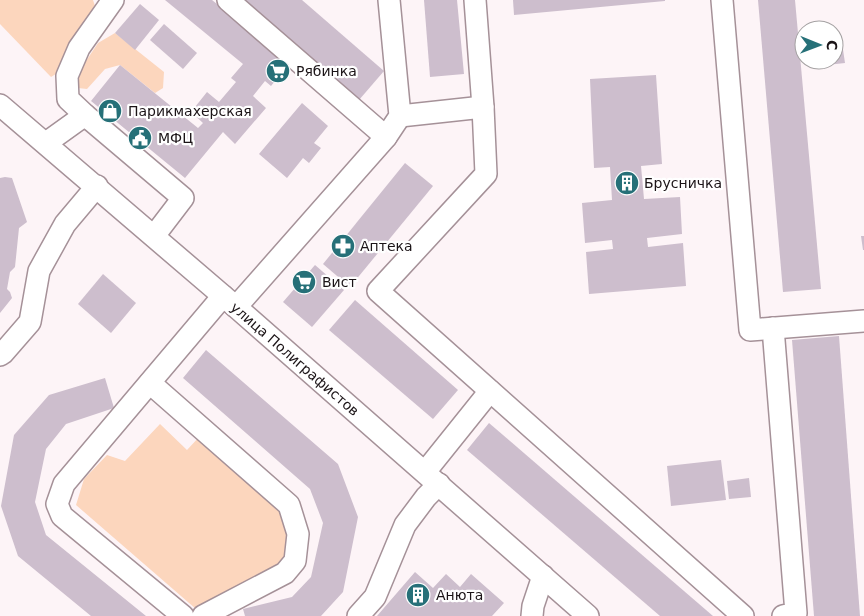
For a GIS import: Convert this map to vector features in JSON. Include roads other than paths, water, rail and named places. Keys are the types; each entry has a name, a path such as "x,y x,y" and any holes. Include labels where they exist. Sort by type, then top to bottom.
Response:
{"street":[{"path":"113,0 79,48 66,76 68,99 183,198 154,236"},
{"path":"228,0 386,137"},
{"path":"183,616 62,516 57,504 64,484 150,383 386,137 400,116 389,0"},
{"path":"475,0 486,174 378,291 743,616"},
{"path":"722,0 750,330 864,321"},
{"name":"улица Полиграфистов","path":"0,105 230,301 588,616"},
{"path":"400,116 483,107"},
{"path":"46,144 85,115"},
{"path":"0,355 4,354 30,322 38,271 65,224 96,186"},
{"path":"773,328 796,612 783,616"},
{"path":"150,383 288,505 298,534 294,561 285,573 203,616"},
{"path":"358,616 375,597 405,525 432,478 490,391"},
{"path":"531,613 543,576"}],"place":[{"name":"Рябинка","path":"278,71"},
{"name":"Парикмахерская","path":"110,111"},
{"name":"МФЦ","path":"140,138"},
{"name":"Брусничка","path":"627,183"},
{"name":"Аптека","path":"343,246"},
{"name":"Вист","path":"304,282"},
{"name":"Анюта","path":"418,595"}]}
